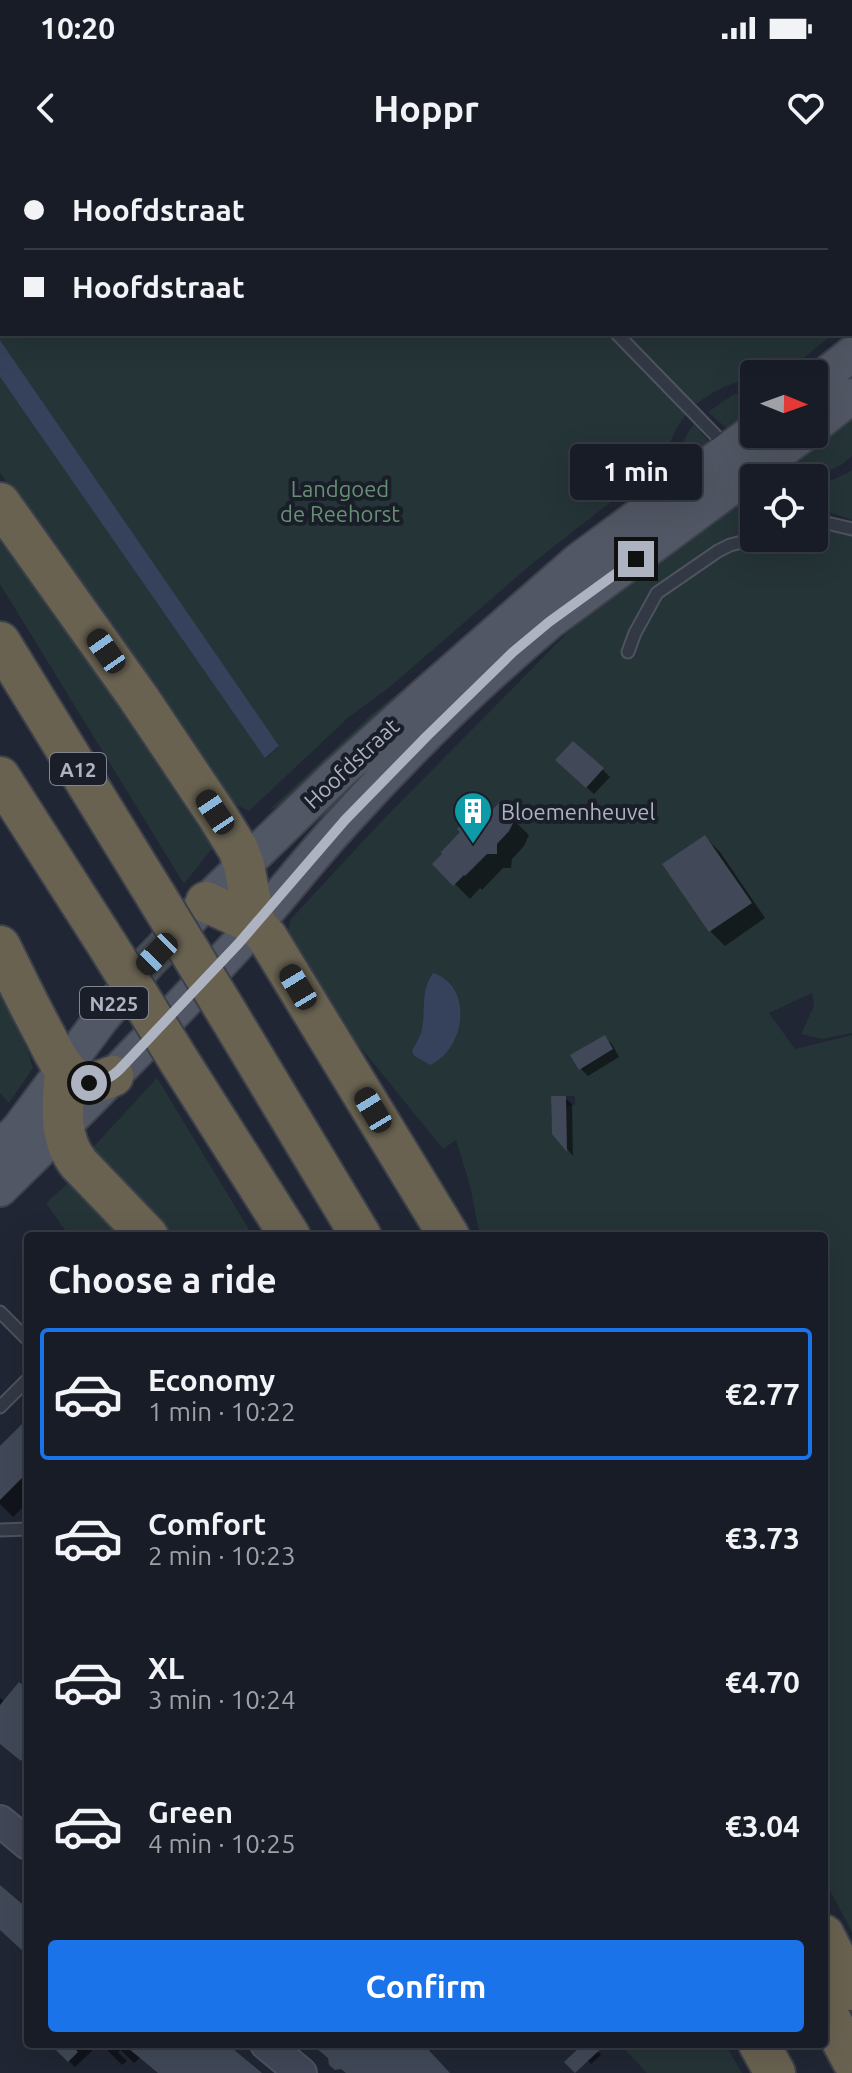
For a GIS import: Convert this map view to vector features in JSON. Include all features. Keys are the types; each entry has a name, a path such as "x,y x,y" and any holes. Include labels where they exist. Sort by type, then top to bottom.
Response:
{"highway":[{"path":"0,503 138,697 238,849 255,924"},
{"name":"A12","path":"0,642 359,1232"},
{"path":"0,777 287,1232"},
{"path":"206,902 255,924 270,942 447,1232"},
{"path":"0,946 65,1069 80,1081 89,1083 113,1076"},
{"path":"65,1069 61,1142 144,1232"},
{"path":"828,1943 852,1990"},
{"path":"828,2015 852,2060"},
{"path":"761,2048 775,2073"},
{"path":"788,2048 802,2073"}],"main road":[{"path":"828,373 852,354"},
{"path":"828,415 852,396"},
{"name":"Hoofdstraat","path":"0,1148 19,1129 145,966 206,902 413,705 578,561 646,509 744,455 764,448"},
{"name":"Hoofdstraat","path":"0,1189 61,1142 113,1076 255,924 345,820 427,736 513,652 744,455"}],"street":[{"path":"0,1821 24,1841"},
{"path":"271,2048 301,2073"}],"lane":[{"path":"619,336 744,455"},
{"path":"828,523 852,529"},
{"path":"628,652 657,593 718,551 740,542"},
{"path":"0,1312 24,1336"},
{"path":"0,1407 24,1383"},
{"path":"0,1530 24,1529"}],"green space":[{"name":"Landgoed de Reehorst","path":"0,336 831,336 801,360 740,360 740,382 722,388 693,407 679,424 664,455 652,470 534,562 391,686 349,717 249,811 232,803 0,473 0,377 266,758 279,747"},
{"path":"734,394 740,395 740,425 731,430 708,412"},
{"path":"852,408 852,456 828,470 828,464 801,462 794,455 803,448 828,448 828,427"},
{"path":"694,424 709,444 287,802 268,811 372,714 544,570 659,479 675,460"},
{"path":"852,470 852,520 828,512 828,482"},
{"path":"740,501 740,552 828,552 828,529 852,535 852,1033 822,1039 801,1034 814,1006 812,993 769,1013 795,1049 852,1035 852,1932 828,1887 828,1232 479,1232 456,1140 443,1149 340,1022 288,935 290,920 379,824 585,617","holes":["451,984 461,1014 430,1065 414,1056 413,1047","551,1096 575,1096 575,1105 566,1106 566,1122 551,1122"]},
{"path":"0,531 219,840 184,884 0,584"},
{"path":"0,994 33,1068 9,1103 0,1093"},
{"path":"157,1078 251,1232 169,1232 86,1155"},
{"path":"76,1176 133,1232 66,1232 46,1203"},
{"path":"624,2048 727,2048 742,2073 647,2073"}],"water":[{"path":"0,340 279,746 265,758 0,377"},
{"path":"433,973 446,980 455,991 460,1004 460,1018 451,1046 430,1065 414,1056 412,1051 421,1033 426,987"}],"building":[{"path":"573,741 604,768 586,788 555,760"},
{"name":"Bloemenheuvel","path":"499,803 515,819 497,844 497,854 487,854 453,886 432,864 471,814 474,818 484,808 489,813"},
{"path":"705,835 752,903 709,932 662,864"},
{"path":"605,1035 613,1049 579,1070 570,1055"},
{"path":"551,1096 566,1096 567,1152 552,1134"},
{"path":"24,1422 24,1476 0,1500 0,1446"},
{"path":"19,1682 24,1686 24,1757 21,1761 0,1744 0,1705"},
{"path":"0,1885 24,1906 24,1952 0,1930"},
{"path":"54,2048 74,2048 78,2052 68,2062"},
{"path":"128,2048 232,2048 262,2073 158,2073"},
{"path":"316,2048 427,2048 450,2073 346,2073 329,2065 328,2058"},
{"path":"579,2048 602,2048 575,2073 564,2062"}],"place":[{"name":"Bloemenheuvel","path":"473,845"}],"route":[{"path":"89,1083 113,1076 119,1070 239,943 345,820 513,652 636,559"}]}
